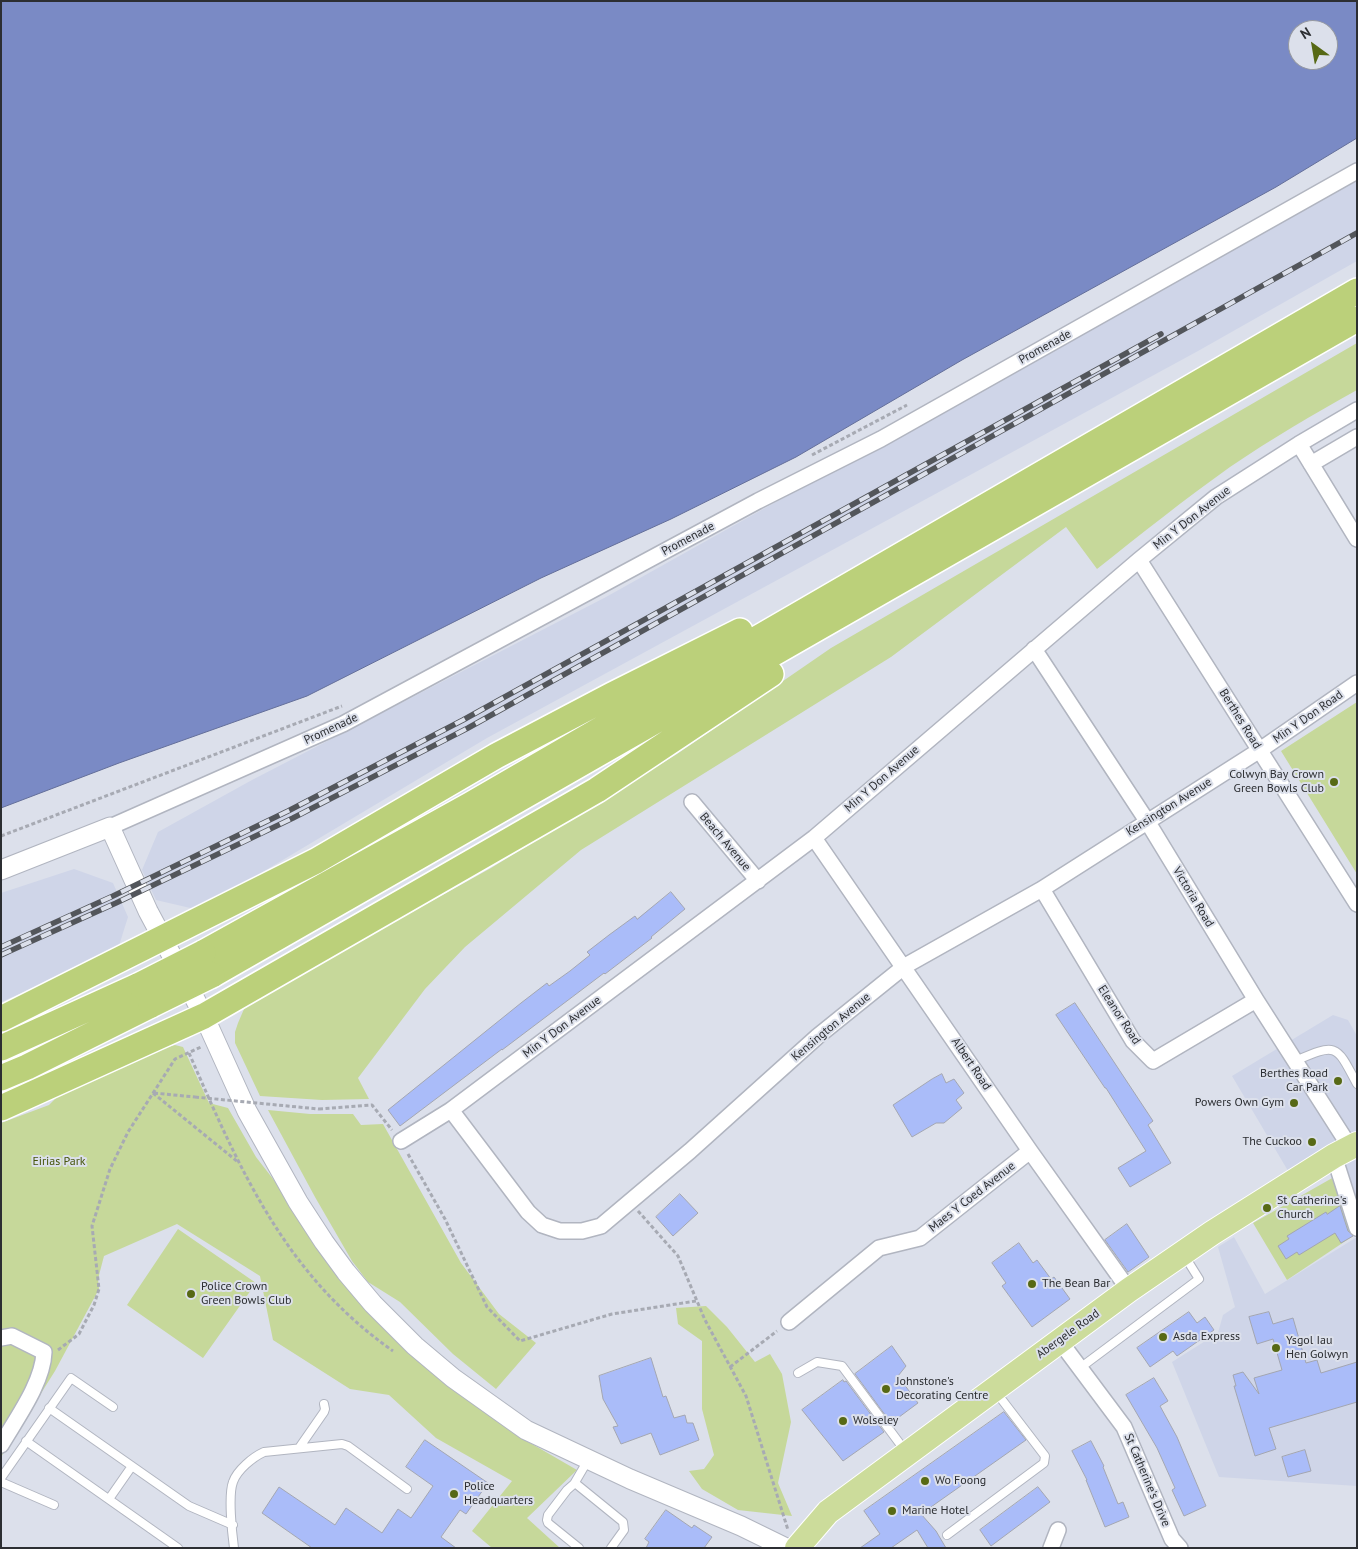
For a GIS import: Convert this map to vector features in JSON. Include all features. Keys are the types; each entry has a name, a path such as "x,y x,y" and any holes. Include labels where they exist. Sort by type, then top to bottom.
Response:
{"highway":[{"path":"1,1108 204,1016 597,790 947,542 1357,291"},
{"path":"1,1078 27,1067 146,995 208,964 947,542 1357,319"},
{"path":"1,1019 316,861 496,756 612,695 947,542"},
{"path":"1,1048 146,995"}],"main road":[{"name":"Abergele Road","path":"791,1545 828,1512 1129,1290 1212,1233 1347,1149"}],"street":[{"name":"Promenade","path":"1,870 110,827 343,724 758,501 880,439 1357,171"},
{"name":"Min Y Don Avenue","path":"401,1141 450,1110 814,838 1034,649 1216,497 1299,444 1357,410"},
{"path":"1311,464 1357,437"},
{"path":"1299,444 1357,539"},
{"name":"Berthes Road","path":"1139,560 1357,904"},
{"name":"Victoria Road","path":"1034,649 1147,821 1347,1149 1357,1228"},
{"name":"Min Y Don Road","path":"1260,750 1357,684"},
{"name":"Kensington Avenue","path":"450,1110 528,1212 542,1225 560,1231 582,1231 601,1226 818,1036 904,966 1042,889 1260,750"},
{"name":"Beach Avenue","path":"692,802 758,881"},
{"path":"110,827 162,939 204,1016 247,1111 298,1202 340,1265 374,1304 415,1346 453,1378 526,1430 588,1460 791,1545"},
{"name":"Albert Road","path":"814,838 1030,1151 1129,1290"},
{"name":"Eleanor Road","path":"1042,889 1133,1041 1153,1061 1256,1000"},
{"name":"Maes Y Coed Avenue","path":"789,1322 879,1248 920,1238 1030,1151"},
{"path":"1,1338 12,1336 44,1352 44,1362 37,1382 1,1446"},
{"name":"St Catherine's Drive","path":"1059,1340 1124,1427 1172,1539 1180,1548"},
{"path":"1051,1548 1058,1530"}],"lane":[{"path":"1295,1061 1323,1049 1332,1049 1344,1059 1357,1084"},
{"path":"1080,1368 1199,1279 1183,1253"},
{"path":"798,1373 816,1362 842,1366 907,1454"},
{"path":"1,1478 71,1378 113,1406"},
{"path":"947,1535 1044,1463 1045,1456 994,1389"},
{"path":"299,1448 324,1412 324,1404"},
{"path":"49,1408 189,1506 232,1525"},
{"path":"26,1441 178,1548"},
{"path":"234,1548 232,1489 238,1473 264,1452 342,1444 348,1446 407,1489"},
{"path":"578,1548 546,1520 557,1503 574,1484 588,1460"},
{"path":"108,1499 132,1466"},
{"path":"1,1482 54,1505"},
{"path":"574,1484 623,1522 624,1530 611,1548"}],"path":[{"path":"810,456 898,409 913,403"},
{"path":"1,836 346,704"},
{"path":"44,1362 79,1334 94,1305 99,1289 92,1226 110,1169 128,1132 175,1059 215,1042"},
{"path":"153,1093 320,1109 372,1105 401,1141 445,1220 487,1307 520,1341 612,1314 696,1301"},
{"path":"153,1093 238,1163"},
{"path":"630,1202 678,1256 696,1301 746,1396 791,1545"},
{"path":"730,1367 789,1322"}],"shaded area":[{"path":"1357,177 1357,261 1198,351 487,738 199,910 156,900 142,870 158,832 252,780 606,597"},
{"path":"74,869 113,883 128,917 117,952 1,1002 1,893"},
{"path":"1333,1015 1348,1020 1357,1036 1357,1219 1335,1156 1294,1181 1232,1076"},
{"name":"Ysgol Iau Hen Golwyn","path":"1234,1237 1265,1294 1357,1237 1357,1486 1219,1477 1172,1362 1218,1333 1223,1315 1235,1307 1218,1247"}],"green space":[{"path":"1357,343 1357,390 1293,427 1230,467 1097,569 1066,527 891,657 581,850 465,947 425,989 358,1078 369,1099 322,1100 260,1096 235,1043 235,1032 238,1023 244,1009 250,1002 491,868 677,754 831,648"},
{"name":"Colwyn Bay Crown Green Bowls Club","path":"1357,702 1357,874 1281,751"},
{"name":"Eirias Park","path":"175,1045 183,1047 209,1103 228,1108 256,1157 315,1233 446,1380 513,1433 577,1470 527,1518 560,1548 492,1548 472,1531 512,1481 436,1438 389,1395 350,1389 273,1340 260,1276 177,1224 104,1256 98,1279 99,1289 55,1371 1,1457 1,1123 49,1105 67,1087 136,1056"},
{"path":"268,1110 310,1114 353,1114 361,1125 383,1124 461,1263 499,1314 536,1343 496,1389 453,1354 400,1302 368,1282 352,1261"},
{"path":"1334,1177 1356,1234 1287,1280 1253,1223"},
{"name":"Police Crown Green Bowls Club","path":"178,1229 256,1283 203,1358 127,1305"},
{"path":"706,1306 727,1327 755,1362 770,1354 782,1374 791,1422 778,1483 792,1516 738,1510 702,1489 689,1471 704,1469 714,1455 702,1409 702,1341 678,1324 676,1308"}],"water":[{"path":"1,1 1357,1 1357,138 1276,187 962,360 796,457 671,519 541,578 307,696 119,763 1,808"}],"building":[{"path":"671,892 685,909 652,938 400,1126 388,1110 547,983 549,986 570,971 590,955 587,952 609,935 635,916 637,919"},
{"path":"1075,1003 1153,1121 1148,1125 1171,1163 1130,1187 1118,1168 1146,1151 1056,1015"},
{"path":"942,1074 946,1083 954,1079 964,1093 956,1100 962,1108 944,1123 936,1123 912,1137 893,1105"},
{"path":"680,1194 698,1213 673,1236 656,1217"},
{"path":"1340,1206 1348,1231 1353,1236 1341,1243 1335,1233 1299,1255 1297,1252 1286,1259 1278,1246 1289,1239 1287,1236 1326,1212 1327,1214"},
{"path":"1127,1224 1149,1257 1128,1272 1105,1240"},
{"name":"The Bean Bar","path":"1019,1243 1033,1263 1037,1260 1051,1279 1054,1277 1070,1299 1032,1327 1002,1286 1006,1283 992,1263"},
{"path":"1189,1312 1197,1323 1205,1317 1214,1330 1177,1356 1173,1351 1150,1367 1137,1348"},
{"path":"1269,1312 1273,1324 1293,1318 1306,1363 1317,1360 1321,1373 1357,1362 1357,1402 1269,1428 1276,1449 1255,1456 1234,1386 1236,1386 1233,1375 1243,1372 1259,1394 1254,1378 1282,1370 1273,1339 1257,1344 1249,1317"},
{"name":"Johnstone's Decorating Centre","path":"892,1346 906,1366 898,1376 918,1403 891,1423 855,1374"},
{"path":"651,1358 663,1397 666,1396 674,1418 685,1415 687,1423 693,1423 699,1440 660,1455 651,1433 621,1444 613,1427 618,1426 603,1399 599,1376"},
{"path":"1154,1378 1168,1401 1160,1406 1177,1437 1206,1506 1184,1516 1172,1490 1175,1488 1157,1448 1126,1395"},
{"name":"Wolseley","path":"843,1380 844,1382 846,1381 884,1432 843,1461 802,1410"},
{"path":"1004,1412 1026,1440 921,1514 936,1531 946,1548 928,1548 917,1530 891,1548 860,1548 880,1534 864,1511"},
{"name":"Police Headquarters","path":"425,1440 488,1483 466,1514 460,1510 441,1537 456,1548 312,1548 262,1513 279,1487 335,1525 346,1508 382,1533 398,1509 411,1518 433,1486 406,1467"},
{"path":"1091,1441 1104,1466 1118,1504 1123,1502 1129,1517 1105,1527 1087,1480 1072,1451"},
{"path":"1305,1450 1311,1471 1288,1477 1282,1457"},
{"path":"1038,1487 1050,1502 991,1546 980,1530"},
{"path":"666,1510 692,1528 694,1525 712,1537 704,1548 646,1548 649,1542 645,1539"}],"railway":[{"path":"1,955 116,903 293,818 468,728 1357,233"},
{"path":"1,947 113,896 288,811 463,720 1161,334"}],"place":[{"name":"Colwyn Bay Crown Green Bowls Club","path":"1334,782"},
{"name":"Berthes Road Car Park","path":"1338,1081"},
{"name":"Powers Own Gym","path":"1294,1103"},
{"name":"The Cuckoo","path":"1312,1142"},
{"name":"St Catherine's Church","path":"1267,1208"},
{"name":"The Bean Bar","path":"1032,1284"},
{"name":"Police Crown Green Bowls Club","path":"191,1294"},
{"name":"Asda Express","path":"1163,1337"},
{"name":"Ysgol Iau Hen Golwyn","path":"1276,1348"},
{"name":"Johnstone's Decorating Centre","path":"886,1389"},
{"name":"Wolseley","path":"843,1421"},
{"name":"Wo Foong","path":"925,1481"},
{"name":"Police Headquarters","path":"454,1494"},
{"name":"Marine Hotel","path":"892,1511"}]}
